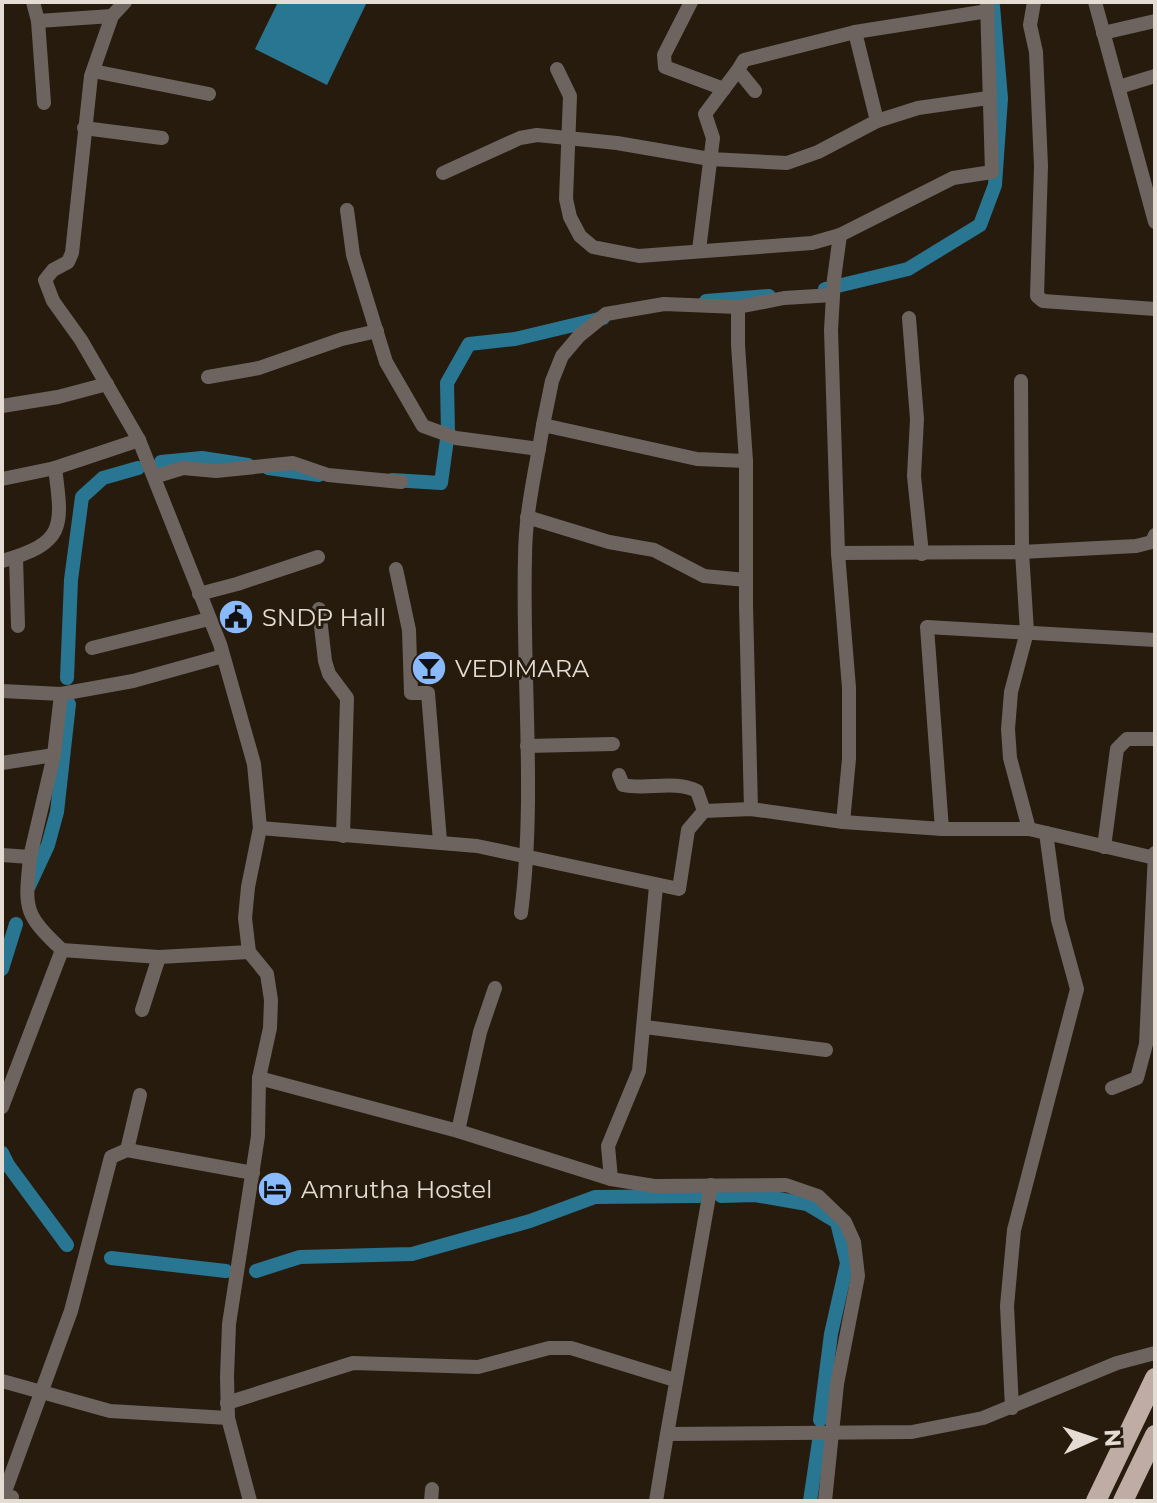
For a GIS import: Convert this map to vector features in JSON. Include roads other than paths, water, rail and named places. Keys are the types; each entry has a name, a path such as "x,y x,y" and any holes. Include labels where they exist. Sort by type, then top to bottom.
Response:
{"main road":[{"path":"1096,1501 1155,1378"},
{"path":"1123,1501 1155,1435"}],"street":[{"path":"33,2 38,21 44,103"},
{"path":"125,2 112,16 93,71 84,128 72,253 68,262 53,270 45,280 53,301 139,440 223,656 254,764 260,828 245,918 249,952 267,974 271,1000 268,1041 259,1078 258,1136 229,1324 228,1411 250,1501"},
{"path":"1034,2 1030,25 1036,52 1041,180 1037,296 1043,301 1155,309"},
{"path":"1095,2 1155,222"},
{"path":"689,3 664,55 665,67 724,89"},
{"path":"557,69 570,96 566,199 570,217 580,236 593,247 639,256 812,243 840,235 953,178 992,172 987,6 855,32 744,60 705,114 713,138 699,250"},
{"path":"38,21 112,16"},
{"path":"1103,33 1155,21"},
{"path":"855,32 877,121"},
{"path":"738,70 755,91"},
{"path":"93,71 209,94"},
{"path":"1119,87 1155,76"},
{"path":"443,173 520,138 537,135 617,143 710,159 787,163 818,152 877,121 918,108 988,98"},
{"path":"84,128 162,138"},
{"path":"347,210 353,255 386,362 423,426 456,438 539,449"},
{"path":"840,235 831,330 838,553 849,688 849,759 843,822"},
{"path":"521,913 528,855 527,517 552,381 562,356 579,336 606,314 664,304 738,307 784,298 833,295"},
{"path":"738,307 746,461 751,809"},
{"path":"909,318 917,419 914,476 922,554"},
{"path":"208,377 259,368 342,339 377,331"},
{"path":"1021,381 1022,552 1027,632 1011,692 1008,729 1010,758 1029,829"},
{"path":"2,406 58,397 107,384"},
{"path":"543,425 697,459 746,461"},
{"path":"2,479 55,468 139,440"},
{"path":"154,477 183,468 216,471 293,463 328,475 401,482"},
{"path":"18,626 9,559 41,548 51,539 60,521 61,507 55,468"},
{"path":"527,517 609,542 654,550 704,576 746,580"},
{"path":"838,553 1022,552 1136,546 1152,542 1155,535"},
{"path":"199,594 318,557"},
{"path":"396,569 409,630 411,693 428,693 440,841"},
{"path":"319,609 329,674 347,698 343,836"},
{"path":"92,648 209,619"},
{"path":"942,829 927,627 1155,640"},
{"path":"2,691 61,694 133,681 223,656"},
{"path":"61,694 54,755 30,857 26,902 37,927 62,950 159,957 249,952"},
{"path":"1104,847 1117,749 1127,739 1155,739"},
{"path":"527,746 613,744"},
{"path":"2,763 54,755"},
{"path":"619,775 623,785 638,788 687,786 697,791 704,811"},
{"path":"260,828 440,841 528,855 679,889 688,830 704,811 751,809 843,822 942,829 1029,829 1154,856 1146,1044 1137,1078 1112,1088"},
{"path":"1012,1408 1007,1306 1014,1230 1077,989 1058,920 1046,833"},
{"path":"2,855 30,857"},
{"path":"611,1179 608,1146 639,1071 656,886"},
{"path":"2,1107 62,950"},
{"path":"142,1010 159,957"},
{"path":"458,1131 480,1032 495,988"},
{"path":"645,1027 826,1050"},
{"path":"259,1078 458,1131 611,1179 654,1186 786,1185 818,1196 845,1222 854,1242 858,1276 831,1432 825,1501"},
{"path":"127,1150 140,1095"},
{"path":"9,1496 7,1486 71,1311 111,1157 127,1150 253,1173"},
{"path":"656,1501 711,1185"},
{"path":"2,1381 110,1411 228,1411 353,1363 478,1367 549,1348 571,1348 675,1380"},
{"path":"667,1434 912,1432 983,1418 1117,1363 1155,1353"}],"water":[{"path":"278,2 367,2 327,85 255,49"}],"waterway":[{"path":"825,289 908,269 980,225 995,185 1001,98 993,6"},
{"path":"706,301 769,296"},
{"path":"392,480 441,483 448,432 447,383 469,344 515,339 603,318"},
{"path":"161,462 202,458 248,465"},
{"path":"67,678 71,580 82,497 103,478 138,468"},
{"path":"268,468 319,475"},
{"path":"29,886 48,845 57,812 69,704"},
{"path":"2,969 16,924"},
{"path":"2,1153 67,1245"},
{"path":"721,1196 755,1195 807,1204 837,1222 847,1263 831,1334 820,1420"},
{"path":"256,1271 300,1257 412,1254 530,1221 595,1197 699,1196"},
{"path":"111,1258 226,1271"},
{"path":"810,1501 819,1441"}],"place":[{"name":"SNDP Hall","path":"236,617"},
{"name":"VEDIMARA","path":"429,668"},
{"name":"Amrutha Hostel","path":"275,1189"}]}
